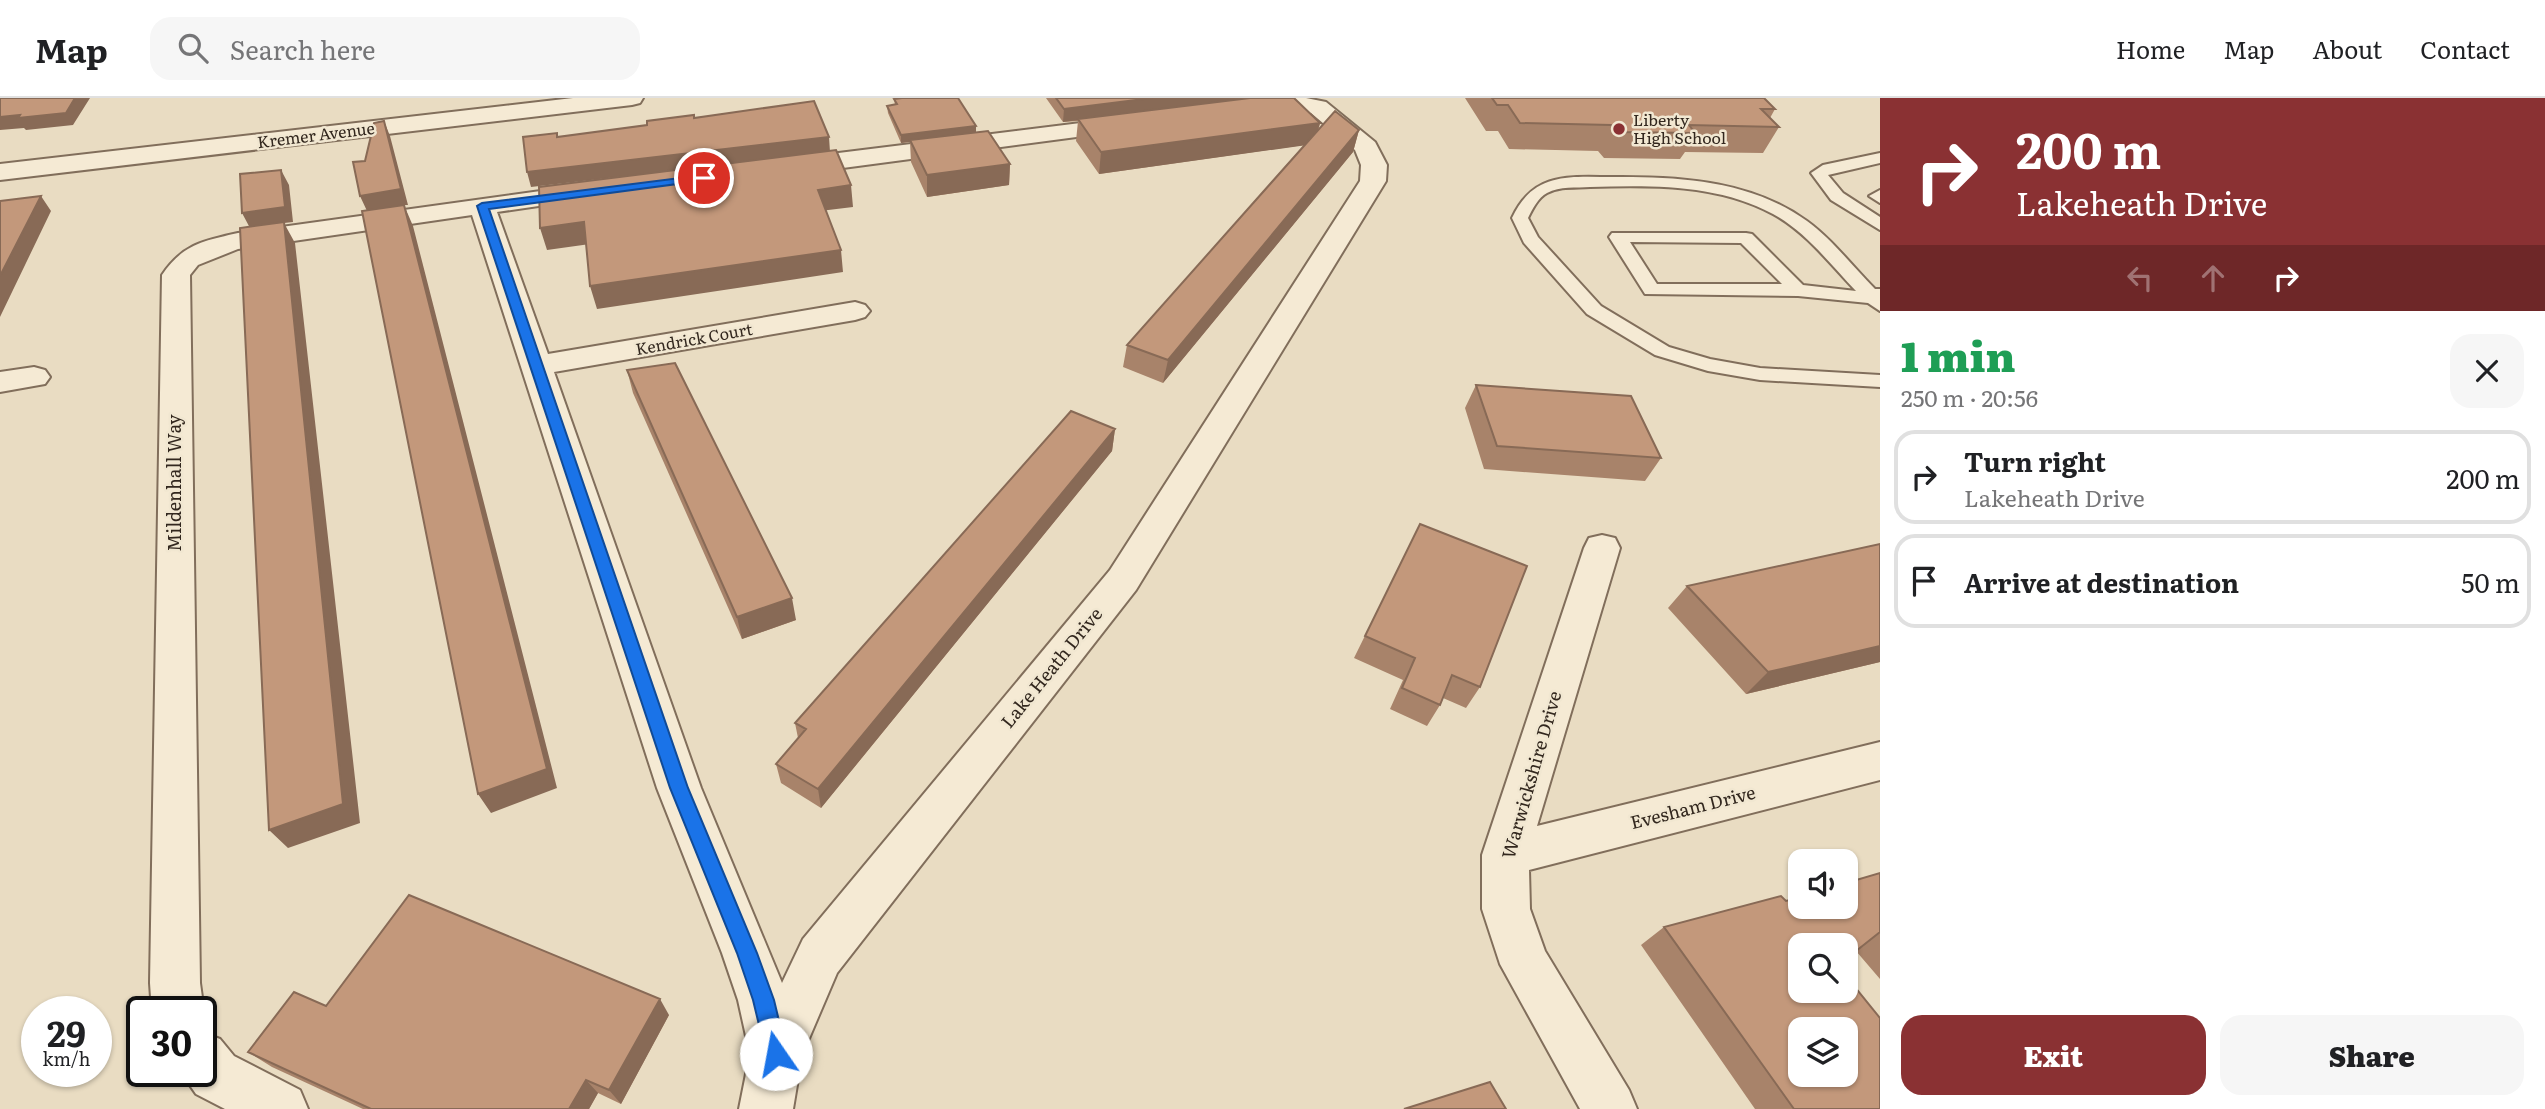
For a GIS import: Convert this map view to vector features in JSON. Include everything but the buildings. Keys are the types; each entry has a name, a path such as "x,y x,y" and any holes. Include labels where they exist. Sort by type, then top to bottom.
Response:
{"street":[{"name":"Kremer Avenue","path":"0,172 632,98"},
{"name":"Lake Heath Drive","path":"776,1054 820,956 1123,580 1373,181 1374,165 1366,147 1325,112 1306,104 1220,113"},
{"path":"773,169 1154,121"},
{"name":"Mildenhall Way","path":"176,996 176,275 188,259 216,246 238,241 621,188"},
{"path":"482,206 679,788 747,953 772,1030 776,1054 766,1109"},
{"name":"Kendrick Court","path":"534,366 855,312"},
{"path":"0,382 34,377"},
{"name":"Warwickshire Drive","path":"1602,548 1506,855 1506,909 1525,964 1610,1109"},
{"name":"Evesham Drive","path":"1506,855 1880,761"},
{"path":"217,1076 249,1095 281,1109"}],"lane":[{"path":"1880,159 1829,167 1819,173 1823,183 1834,194 1880,225"},
{"path":"1877,299 1789,215 1758,200 1722,189 1667,182 1564,183 1543,188 1529,199 1520,218 1530,239 1594,310 1662,351 1707,365 1760,374 1880,381"},
{"path":"1798,290 1746,238 1618,237 1651,290 1798,290 1877,299"}],"place":[{"name":"Liberty High School","path":"1619,129"}],"route":[{"path":"704,178 482,206 679,788 747,953 772,1030 776,1054"}]}
